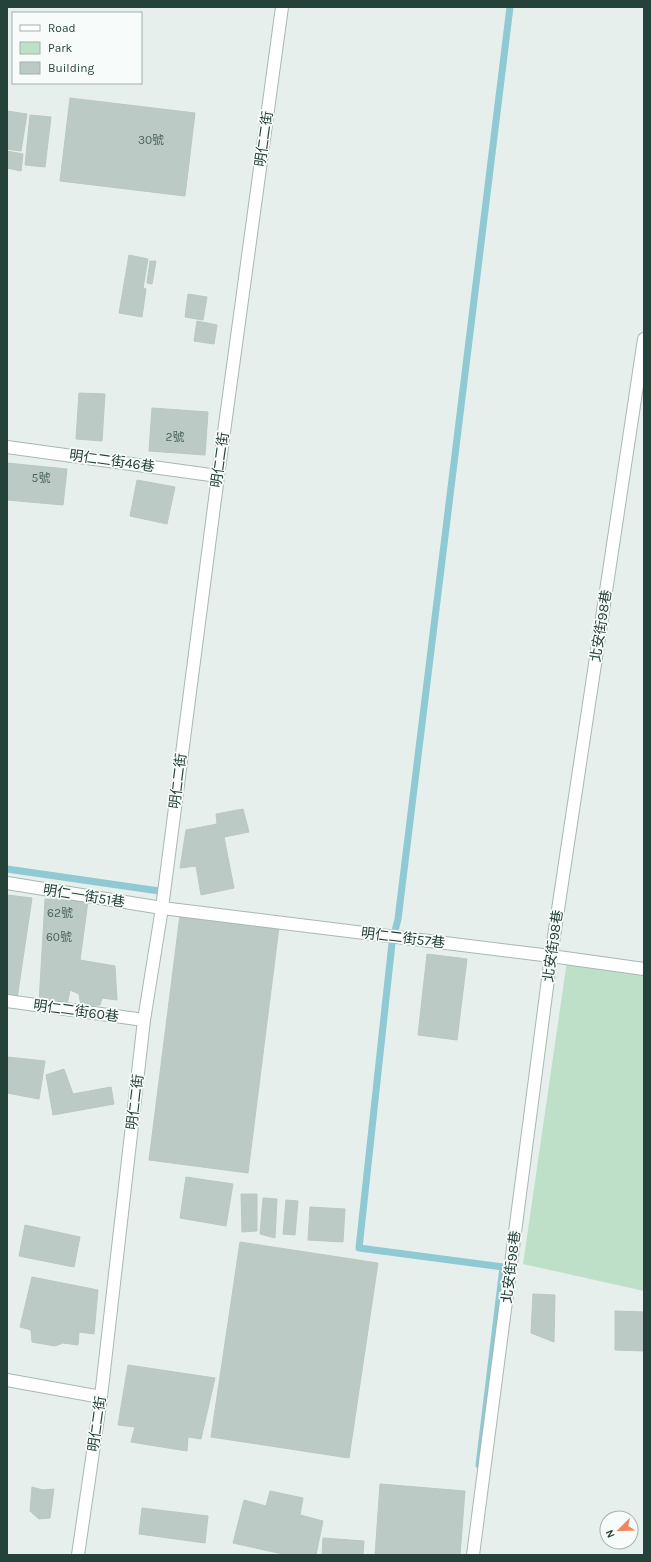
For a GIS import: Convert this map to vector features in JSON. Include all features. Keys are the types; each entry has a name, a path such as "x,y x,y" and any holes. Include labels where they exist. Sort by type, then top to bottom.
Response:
{"street":[{"name":"明仁二街","path":"78,1555 101,1397 144,1020 162,908 218,476 282,7"},
{"name":"北安街98巷","path":"473,1555 551,956 644,339"},
{"name":"明仁二街46巷","path":"7,447 218,476"},
{"name":"明仁一街51巷","path":"7,883 162,908"},
{"name":"明仁二街57巷","path":"162,908 551,956 644,969"},
{"name":"明仁二街60巷","path":"7,1001 144,1020"},
{"path":"7,1380 101,1397"}],"green space":[{"path":"567,961 644,973 644,1291 523,1264"}],"building":[{"path":"70,98 195,113 185,196 60,181"},
{"path":"7,111 27,114 21,151 7,149"},
{"path":"30,115 51,117 45,167 25,165"},
{"path":"7,151 23,154 21,171 7,168"},
{"path":"129,255 148,259 143,288 146,289 142,317 119,313"},
{"path":"150,261 156,261 152,284 147,283"},
{"path":"188,294 207,297 203,320 185,317"},
{"path":"197,321 217,325 214,344 194,341"},
{"path":"79,393 105,394 102,441 76,439"},
{"path":"152,408 208,412 205,455 149,451"},
{"path":"7,463 67,469 63,505 7,500"},
{"path":"137,480 175,487 167,524 130,516"},
{"path":"243,809 249,832 224,837 234,888 201,895 196,866 180,868 186,830 217,824 216,814"},
{"path":"7,895 32,898 17,999 7,997"},
{"path":"45,899 88,901 80,960 115,966 117,1000 102,998 100,1005 81,1006 79,994 70,990 67,1005 39,1003"},
{"path":"180,915 279,927 248,1173 149,1160"},
{"path":"427,954 467,959 457,1040 418,1035"},
{"path":"7,1057 45,1061 39,1099 7,1093"},
{"path":"64,1069 73,1094 111,1087 114,1104 53,1115 46,1075"},
{"path":"186,1177 233,1184 226,1226 180,1218"},
{"path":"241,1194 257,1194 257,1231 242,1232"},
{"path":"263,1198 277,1199 275,1238 260,1234"},
{"path":"286,1200 298,1201 295,1235 283,1234"},
{"path":"310,1207 345,1209 343,1242 308,1240"},
{"path":"25,1225 80,1237 74,1267 19,1256"},
{"path":"240,1242 378,1263 349,1458 211,1437"},
{"path":"32,1277 98,1290 94,1334 79,1332 78,1345 63,1343 55,1346 32,1342 31,1330 20,1327"},
{"path":"533,1294 555,1295 554,1342 531,1333"},
{"path":"615,1311 644,1312 644,1351 615,1350"},
{"path":"128,1365 215,1378 201,1439 188,1437 187,1451 131,1442 135,1427 118,1425"},
{"path":"380,1484 465,1491 460,1555 375,1555"},
{"path":"32,1487 43,1490 54,1489 50,1518 39,1519 30,1511"},
{"path":"270,1491 303,1498 300,1515 323,1521 316,1555 287,1555 233,1543 244,1500 266,1506"},
{"path":"142,1508 208,1516 205,1543 139,1534"},
{"path":"323,1538 364,1541 363,1555 322,1555"}],"waterway":[{"path":"479,1465 503,1267 359,1248 392,943 398,919 510,7"},
{"path":"7,869 166,892"}]}
